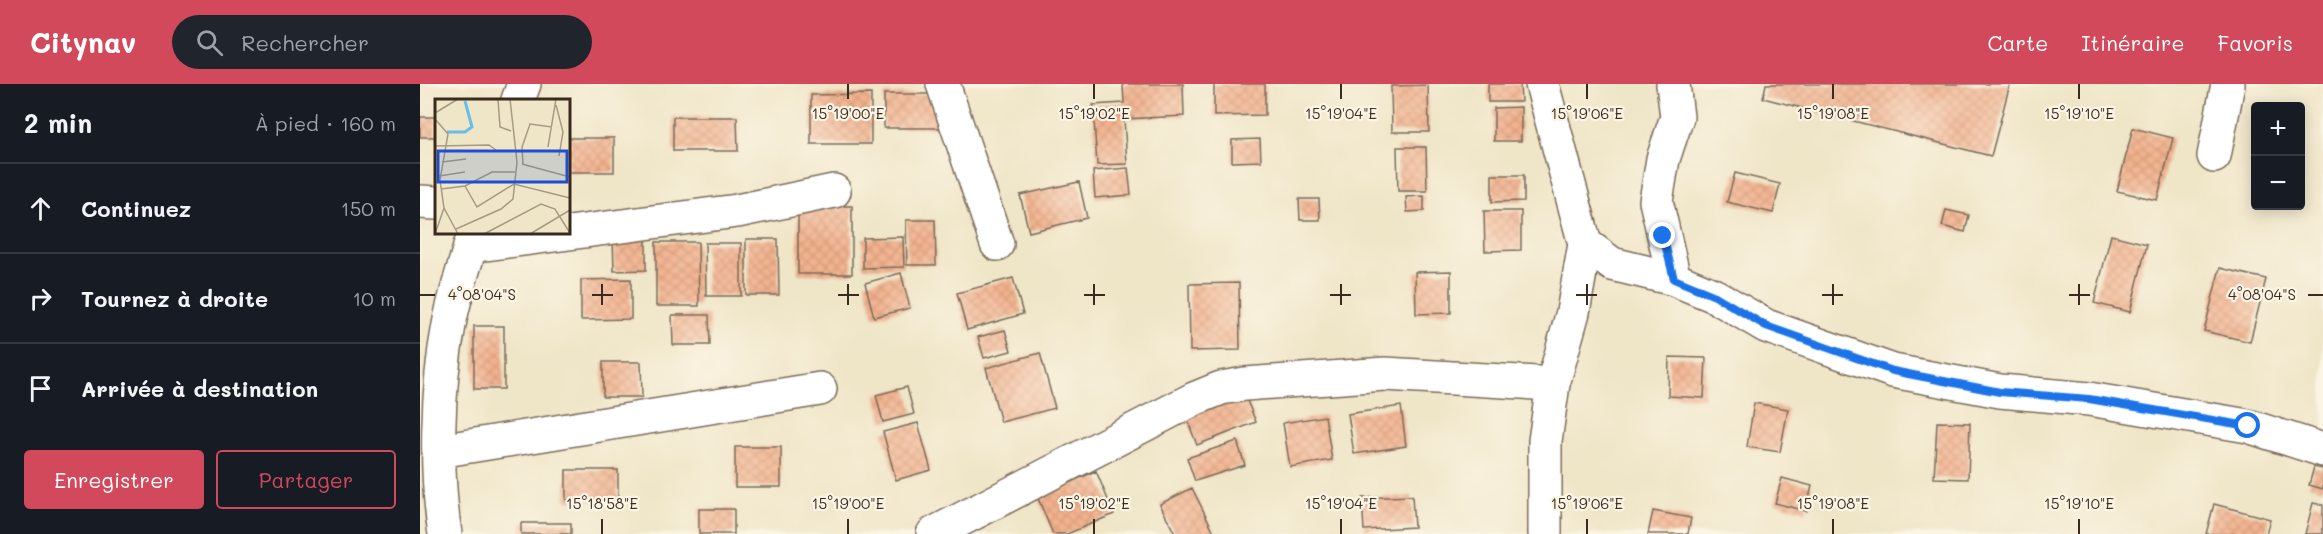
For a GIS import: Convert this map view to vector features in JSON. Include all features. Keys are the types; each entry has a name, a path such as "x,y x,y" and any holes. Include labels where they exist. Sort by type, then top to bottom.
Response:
{"street":[{"path":"518,99 524,84"},
{"path":"943,84 997,244"},
{"path":"1542,84 1585,244 1573,312 1553,384 1545,441 1545,534"},
{"path":"1673,84 1677,117 1663,159 1656,201 1674,279"},
{"path":"2214,156 2228,84"},
{"path":"570,229 737,211 834,191"},
{"path":"420,202 435,203"},
{"path":"445,534 442,516 440,451 442,379 449,325 473,239 520,234"},
{"path":"1585,244 1612,264 1674,279 1715,296 1766,326 1893,371 2000,392 2089,399 2248,426 2323,450"},
{"path":"933,534 1194,399 1221,388 1256,383 1384,374 1553,384"},
{"path":"440,451 820,389"}],"building":[{"path":"1123,84 1183,84 1184,116 1124,119 1127,164 1097,165 1093,105 1124,103"},
{"path":"1214,84 1265,84 1265,115 1214,116"},
{"path":"1488,84 1520,84 1521,102 1488,102"},
{"path":"1766,84 2010,84 1991,156 1763,98"},
{"path":"1428,85 1429,132 1392,132 1391,86"},
{"path":"871,94 871,144 811,144 811,95"},
{"path":"884,94 944,94 944,128 884,128"},
{"path":"1521,107 1521,141 1494,141 1494,108"},
{"path":"420,117 435,117 435,137 420,137"},
{"path":"673,117 737,117 738,151 673,151"},
{"path":"2133,128 2173,138 2157,200 2117,191"},
{"path":"570,138 614,138 614,172 570,172"},
{"path":"1260,139 1261,161 1232,162 1232,140"},
{"path":"1397,147 1426,147 1427,191 1398,191"},
{"path":"1128,168 1131,195 1095,198 1093,171"},
{"path":"1735,173 1780,184 1773,213 1727,202"},
{"path":"1492,175 1524,175 1524,201 1492,202"},
{"path":"1079,182 1087,218 1029,232 1020,195"},
{"path":"1424,196 1424,211 1407,212 1406,197"},
{"path":"1299,199 1319,199 1320,220 1300,220"},
{"path":"798,206 852,206 852,274 798,274"},
{"path":"1946,210 1969,215 1965,232 1942,226"},
{"path":"1484,211 1521,211 1521,250 1485,251"},
{"path":"906,220 935,220 936,265 907,265"},
{"path":"2111,235 2147,244 2130,312 2094,303"},
{"path":"613,237 646,237 646,270 614,271"},
{"path":"903,237 904,267 863,268 863,238"},
{"path":"746,239 778,239 779,295 746,295"},
{"path":"656,242 698,242 699,306 656,306"},
{"path":"705,243 741,243 741,296 706,296"},
{"path":"2220,268 2266,279 2250,342 2204,331"},
{"path":"1451,271 1451,313 1416,314 1415,272"},
{"path":"901,273 910,308 874,317 865,283"},
{"path":"1013,278 1023,314 967,330 957,293"},
{"path":"631,279 631,319 581,320 581,280"},
{"path":"1239,283 1240,350 1190,351 1189,284"},
{"path":"672,315 709,315 710,345 673,345"},
{"path":"474,326 504,326 504,389 474,389"},
{"path":"1005,330 1011,351 984,358 978,337"},
{"path":"1040,353 1055,408 1001,422 986,368"},
{"path":"1669,357 1706,358 1704,398 1668,396"},
{"path":"603,362 641,362 642,397 603,397"},
{"path":"907,387 914,414 883,422 876,395"},
{"path":"1243,391 1256,422 1197,445 1185,414"},
{"path":"1754,403 1788,409 1780,452 1747,447"},
{"path":"1401,406 1406,446 1354,454 1348,414"},
{"path":"1325,416 1332,460 1290,467 1283,423"},
{"path":"1937,422 1970,423 1968,479 1934,478"},
{"path":"918,423 931,470 896,480 883,432"},
{"path":"1237,441 1245,465 1195,481 1187,458"},
{"path":"735,447 781,447 781,487 735,487"},
{"path":"2314,467 2323,469 2323,489 2309,485"},
{"path":"566,470 618,470 618,499 566,500"},
{"path":"1096,471 1114,514 1067,534 1053,534 1037,496"},
{"path":"1782,478 1812,486 1806,511 1775,503"},
{"path":"1192,488 1215,534 1175,534 1160,504"},
{"path":"1412,496 1414,527 1364,530 1362,498"},
{"path":"2313,503 2323,505 2323,534 2305,534"},
{"path":"2214,504 2270,519 2266,534 2206,534"},
{"path":"699,509 734,509 734,534 699,534"},
{"path":"1653,511 1691,518 1688,534 1648,534"},
{"path":"521,523 571,523 571,534 521,534"}],"route":[{"path":"1663,236 1674,279 1715,296 1766,326 1893,371 2000,392 2089,399 2248,426"}]}
